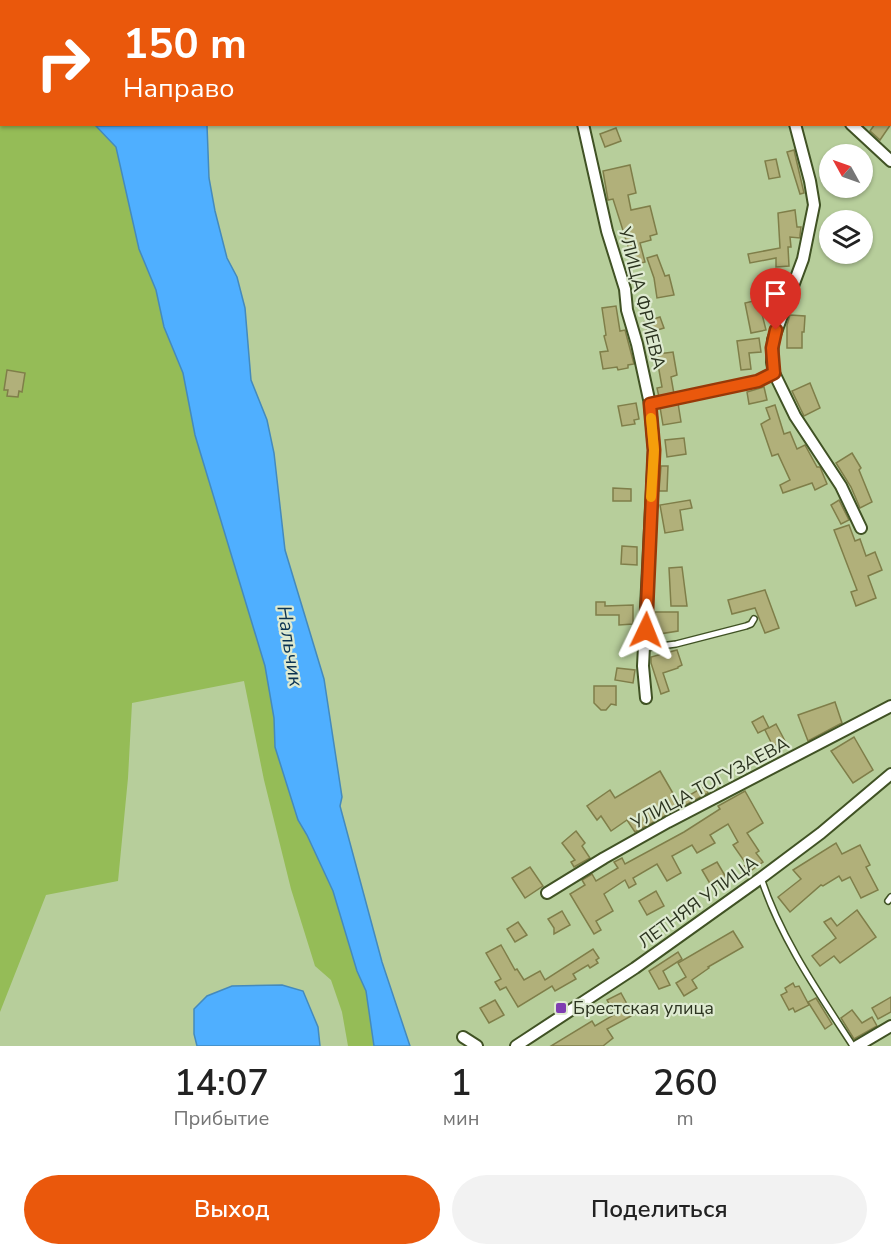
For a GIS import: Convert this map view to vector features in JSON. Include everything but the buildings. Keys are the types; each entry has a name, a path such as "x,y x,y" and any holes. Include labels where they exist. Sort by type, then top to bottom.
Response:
{"street":[{"name":"УЛИЦА ФРИЕВА","path":"583,126 607,231 625,289 627,310 638,345 650,404 654,450 643,681 646,698"},
{"path":"796,126 814,205 803,259 773,340 774,373 795,416 841,486 861,528"},
{"path":"853,126 891,161"},
{"name":"УЛИЦА ТОГУЗАЕВА","path":"547,893 668,822 891,706"},
{"name":"ЛЕТНЯЯ УЛИЦА","path":"516,1046 635,968 761,878 821,833 891,774"},
{"path":"855,1046 891,1026"},
{"path":"463,1037 477,1046"}],"lane":[{"path":"650,404 758,381 774,373"},
{"path":"645,648 700,639 746,626 754,619"},
{"path":"761,878 768,899 799,962 855,1046"}],"green space":[{"path":"0,126 97,126 116,147 139,249 156,290 164,327 183,373 195,435 265,666 274,718 275,747 298,820 333,891 357,971 366,991 374,1046 348,1046 342,1012 331,980 315,966 291,889 264,780 244,681 132,703 128,778 118,881 46,895 0,1012"}],"water":[{"name":"Нальчик","path":"96,126 207,126 209,178 215,211 227,258 237,277 245,308 251,380 267,420 274,453 285,550 324,679 342,797 340,806 382,962 410,1046 374,1046 366,991 357,971 333,891 298,820 275,747 274,718 265,666 195,435 183,373 164,327 156,290 139,249 116,147"},
{"path":"282,985 303,991 318,1027 320,1046 197,1046 194,1034 194,1009 207,996 232,986"}],"slow traffic":[{"path":"651,418 654,450 651,497"}],"place":[{"name":"Брестская улица","path":"561,1008"}],"route":[{"path":"646,630 654,450 650,404 758,381 774,373 772,348 776,330"}]}
